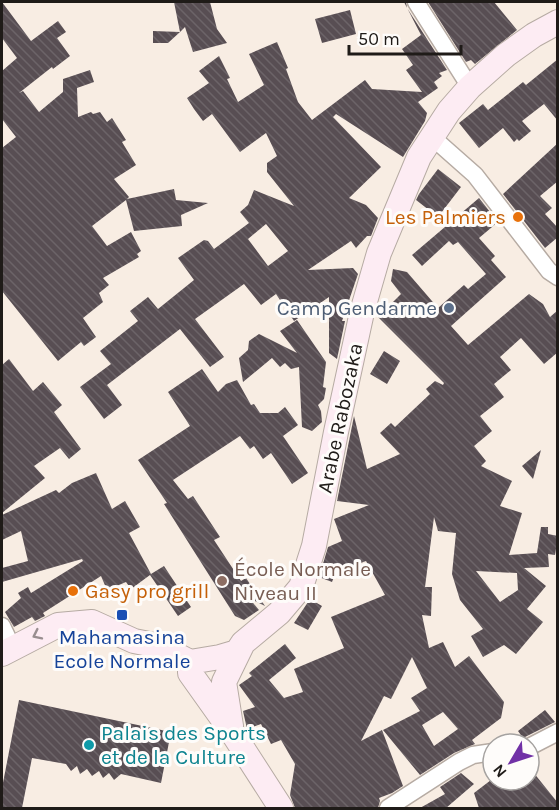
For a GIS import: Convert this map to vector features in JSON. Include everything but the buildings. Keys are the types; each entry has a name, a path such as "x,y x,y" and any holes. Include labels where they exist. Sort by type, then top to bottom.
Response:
{"street":[{"path":"416,2 470,87"},
{"name":"Arabe Rabozaka","path":"243,643 279,613 301,587 314,546 362,312 379,253 419,157 449,111 470,87 534,35 558,22"},
{"path":"432,137 475,175 549,271 558,277"},
{"path":"5,643 58,625 92,622 134,641 159,646 190,662 237,652 243,643"},
{"path":"232,732 224,682 243,643"},
{"path":"190,662 190,673 232,732 281,808"},
{"path":"541,741 558,732"},
{"path":"388,808 459,762 481,754"}],"place":[{"name":"Les Palmiers","path":"518,217"},
{"name":"Camp Gendarme","path":"449,308"},
{"name":"École Normale Niveau II","path":"222,581"},
{"name":"Gasy pro grill","path":"73,591"},
{"name":"Mahamasina Ecole Normale","path":"122,615"},
{"name":"Palais des Sports et de la Culture","path":"89,745"}]}
